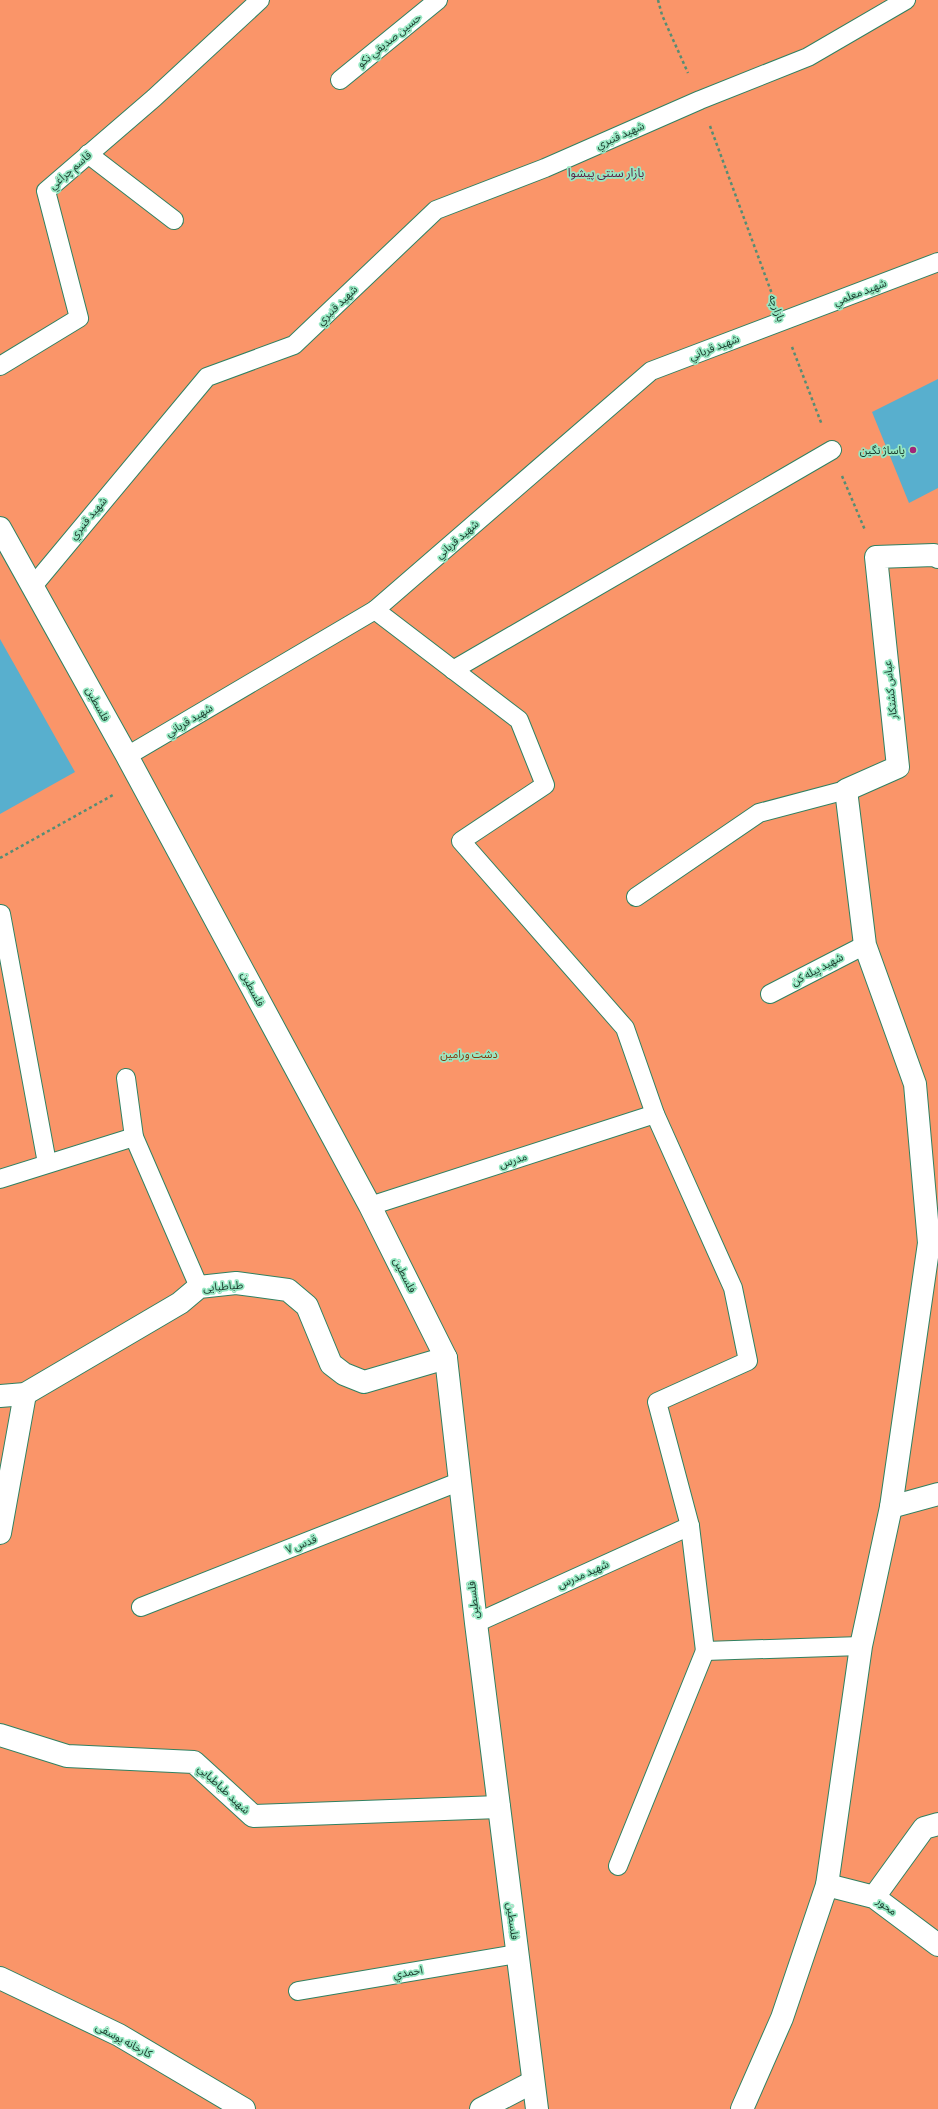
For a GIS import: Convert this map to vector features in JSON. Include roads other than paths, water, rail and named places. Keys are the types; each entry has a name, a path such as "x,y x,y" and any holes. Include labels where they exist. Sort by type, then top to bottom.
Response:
{"street":[{"name":"فلسطین","path":"0,528 127,756 370,1206 446,1358 476,1623 537,2109"},
{"name":"عباس كشتكار","path":"846,790 898,767 876,557 934,555 938,557"},
{"path":"742,2109 782,2018 827,1885 862,1646 891,1507 929,1243 915,1084 865,945 846,790"},
{"name":"طباطبایی","path":"0,1396 25,1394 180,1303 199,1287 236,1283 288,1290 306,1306 331,1364 344,1374 364,1382 446,1358"},
{"path":"0,1533 25,1394"},
{"path":"891,1507 938,1494"},
{"name":"شهيد طباطبايي","path":"0,1735 67,1756 194,1762 253,1816 499,1807"},
{"path":"874,1897 924,1828 938,1824"},
{"name":"محور","path":"827,1885 874,1897 938,1945"},
{"name":"کارخانه یوسفی","path":"0,1978 119,2035 244,2109"},
{"path":"481,2109 533,2082"}],"lane":[{"name":"قاسم چراغي","path":"0,366 78,318 46,191 154,98 260,0"},
{"name":"حسين صديقي نكو","path":"340,80 438,0"},
{"name":"شهيد قنبري","path":"33,586 206,377 294,346 436,210 545,168 700,100 808,57 906,0"},
{"path":"88,154 174,220"},
{"name":"شهيد معلمي","path":"782,321 938,262"},
{"name":"شهيد قرباني","path":"127,756 375,610 651,371 782,321"},
{"path":"453,670 832,450"},
{"path":"375,610 519,720 545,785 461,841 626,1028 655,1114 733,1288 748,1361 657,1402 690,1526 705,1651 618,1866"},
{"path":"636,897 759,813 846,790"},
{"path":"1,914 47,1164"},
{"name":"شهيد پيله كن","path":"770,994 865,945"},
{"path":"126,1078 134,1137 199,1287"},
{"name":"مدرس","path":"370,1206 655,1114"},
{"path":"0,1179 134,1137"},
{"name":"قدس ۷","path":"141,1607 460,1481"},
{"name":"شهيد مدرس","path":"476,1623 690,1526"},
{"path":"705,1651 862,1646"},
{"name":"احمدي","path":"298,1991 517,1954"}],"place":[{"name":"پاساژ نگین","path":"913,450"}],"district":[{"name":"بازار سنتی پیشوا","path":"606,173"}],"park label":[{"name":"دشت ورامین","path":"469,1054"}]}
